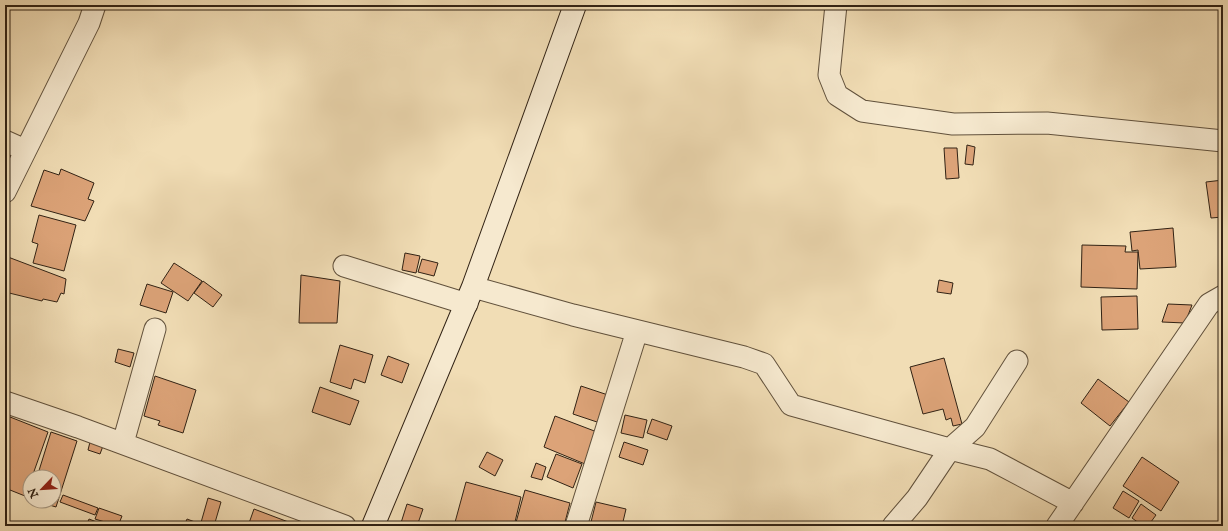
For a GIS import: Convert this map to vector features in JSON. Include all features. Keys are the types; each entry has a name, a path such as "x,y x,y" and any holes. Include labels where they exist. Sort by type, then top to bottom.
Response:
{"street":[{"path":"5,192 89,23 95,5"},
{"path":"373,526 470,296 575,5"},
{"path":"836,5 829,75 837,95 862,111 953,124 1047,123 1223,141"},
{"path":"5,141 25,150"},
{"path":"344,266 470,296 573,315 744,357 764,364 791,405 990,459 1073,503"},
{"path":"1057,526 1209,304 1223,295"},
{"path":"122,443 155,329"},
{"path":"576,526 637,331"},
{"path":"893,526 917,498 950,449 975,427 1017,361"},
{"path":"5,402 122,443 345,526"}],"building":[{"path":"967,145 975,147 973,165 965,164"},
{"path":"944,148 957,148 959,178 946,179"},
{"path":"61,169 94,183 88,199 94,201 85,221 31,206 44,170 59,175"},
{"path":"1223,180 1223,217 1211,218 1206,182"},
{"path":"39,215 76,225 64,271 33,263 38,244 32,242"},
{"path":"1173,228 1176,267 1140,269 1138,250 1132,251 1130,232"},
{"path":"1082,245 1126,246 1125,252 1138,252 1137,289 1081,287"},
{"path":"405,253 420,256 416,273 402,270"},
{"path":"8,257 66,279 64,294 61,293 57,302 43,299 42,301 5,292 5,272"},
{"path":"422,259 438,263 434,276 418,272"},
{"path":"174,263 202,281 188,301 161,283"},
{"path":"301,275 340,281 337,323 299,323"},
{"path":"939,280 953,283 951,294 937,292"},
{"path":"203,281 222,295 213,307 194,293"},
{"path":"147,284 173,292 166,313 140,305"},
{"path":"1137,296 1138,329 1102,330 1101,297"},
{"path":"1168,304 1192,305 1185,323 1162,322"},
{"path":"340,345 373,355 365,383 354,379 351,389 330,382"},
{"path":"118,349 134,353 130,367 115,362"},
{"path":"388,356 409,364 402,383 381,375"},
{"path":"944,358 962,424 953,426 951,418 946,420 943,409 923,414 910,367"},
{"path":"155,376 196,390 183,433 158,425 160,421 144,416"},
{"path":"1098,379 1129,402 1110,426 1081,403"},
{"path":"581,386 608,395 600,423 573,414"},
{"path":"320,387 359,401 350,425 312,412"},
{"path":"5,415 48,432 35,469 22,469 22,495 5,488"},
{"path":"625,415 647,420 643,438 621,433"},
{"path":"555,416 597,432 585,464 544,447"},
{"path":"652,419 672,426 667,440 647,433"},
{"path":"51,432 77,441 62,488 62,469 39,469"},
{"path":"90,442 103,446 100,454 88,450"},
{"path":"624,442 648,450 643,465 619,457"},
{"path":"487,452 503,460 495,476 479,467"},
{"path":"556,454 582,464 573,488 547,477"},
{"path":"1142,457 1179,482 1161,511 1123,486"},
{"path":"536,463 546,467 542,480 531,477"},
{"path":"466,482 521,497 514,526 454,526"},
{"path":"525,490 570,503 564,526 515,526"},
{"path":"1123,491 1139,501 1129,518 1113,508"},
{"path":"63,495 98,508 95,515 62,503"},
{"path":"208,498 221,502 214,526 200,526"},
{"path":"596,502 626,509 622,526 590,526"},
{"path":"407,504 423,509 417,526 400,526"},
{"path":"1141,504 1156,515 1148,526 1143,526 1132,518"},
{"path":"99,508 122,516 118,526 95,519"},
{"path":"254,509 299,526 248,526"},
{"path":"89,519 107,526 86,526"},
{"path":"187,519 195,522 193,526 184,526"}]}
